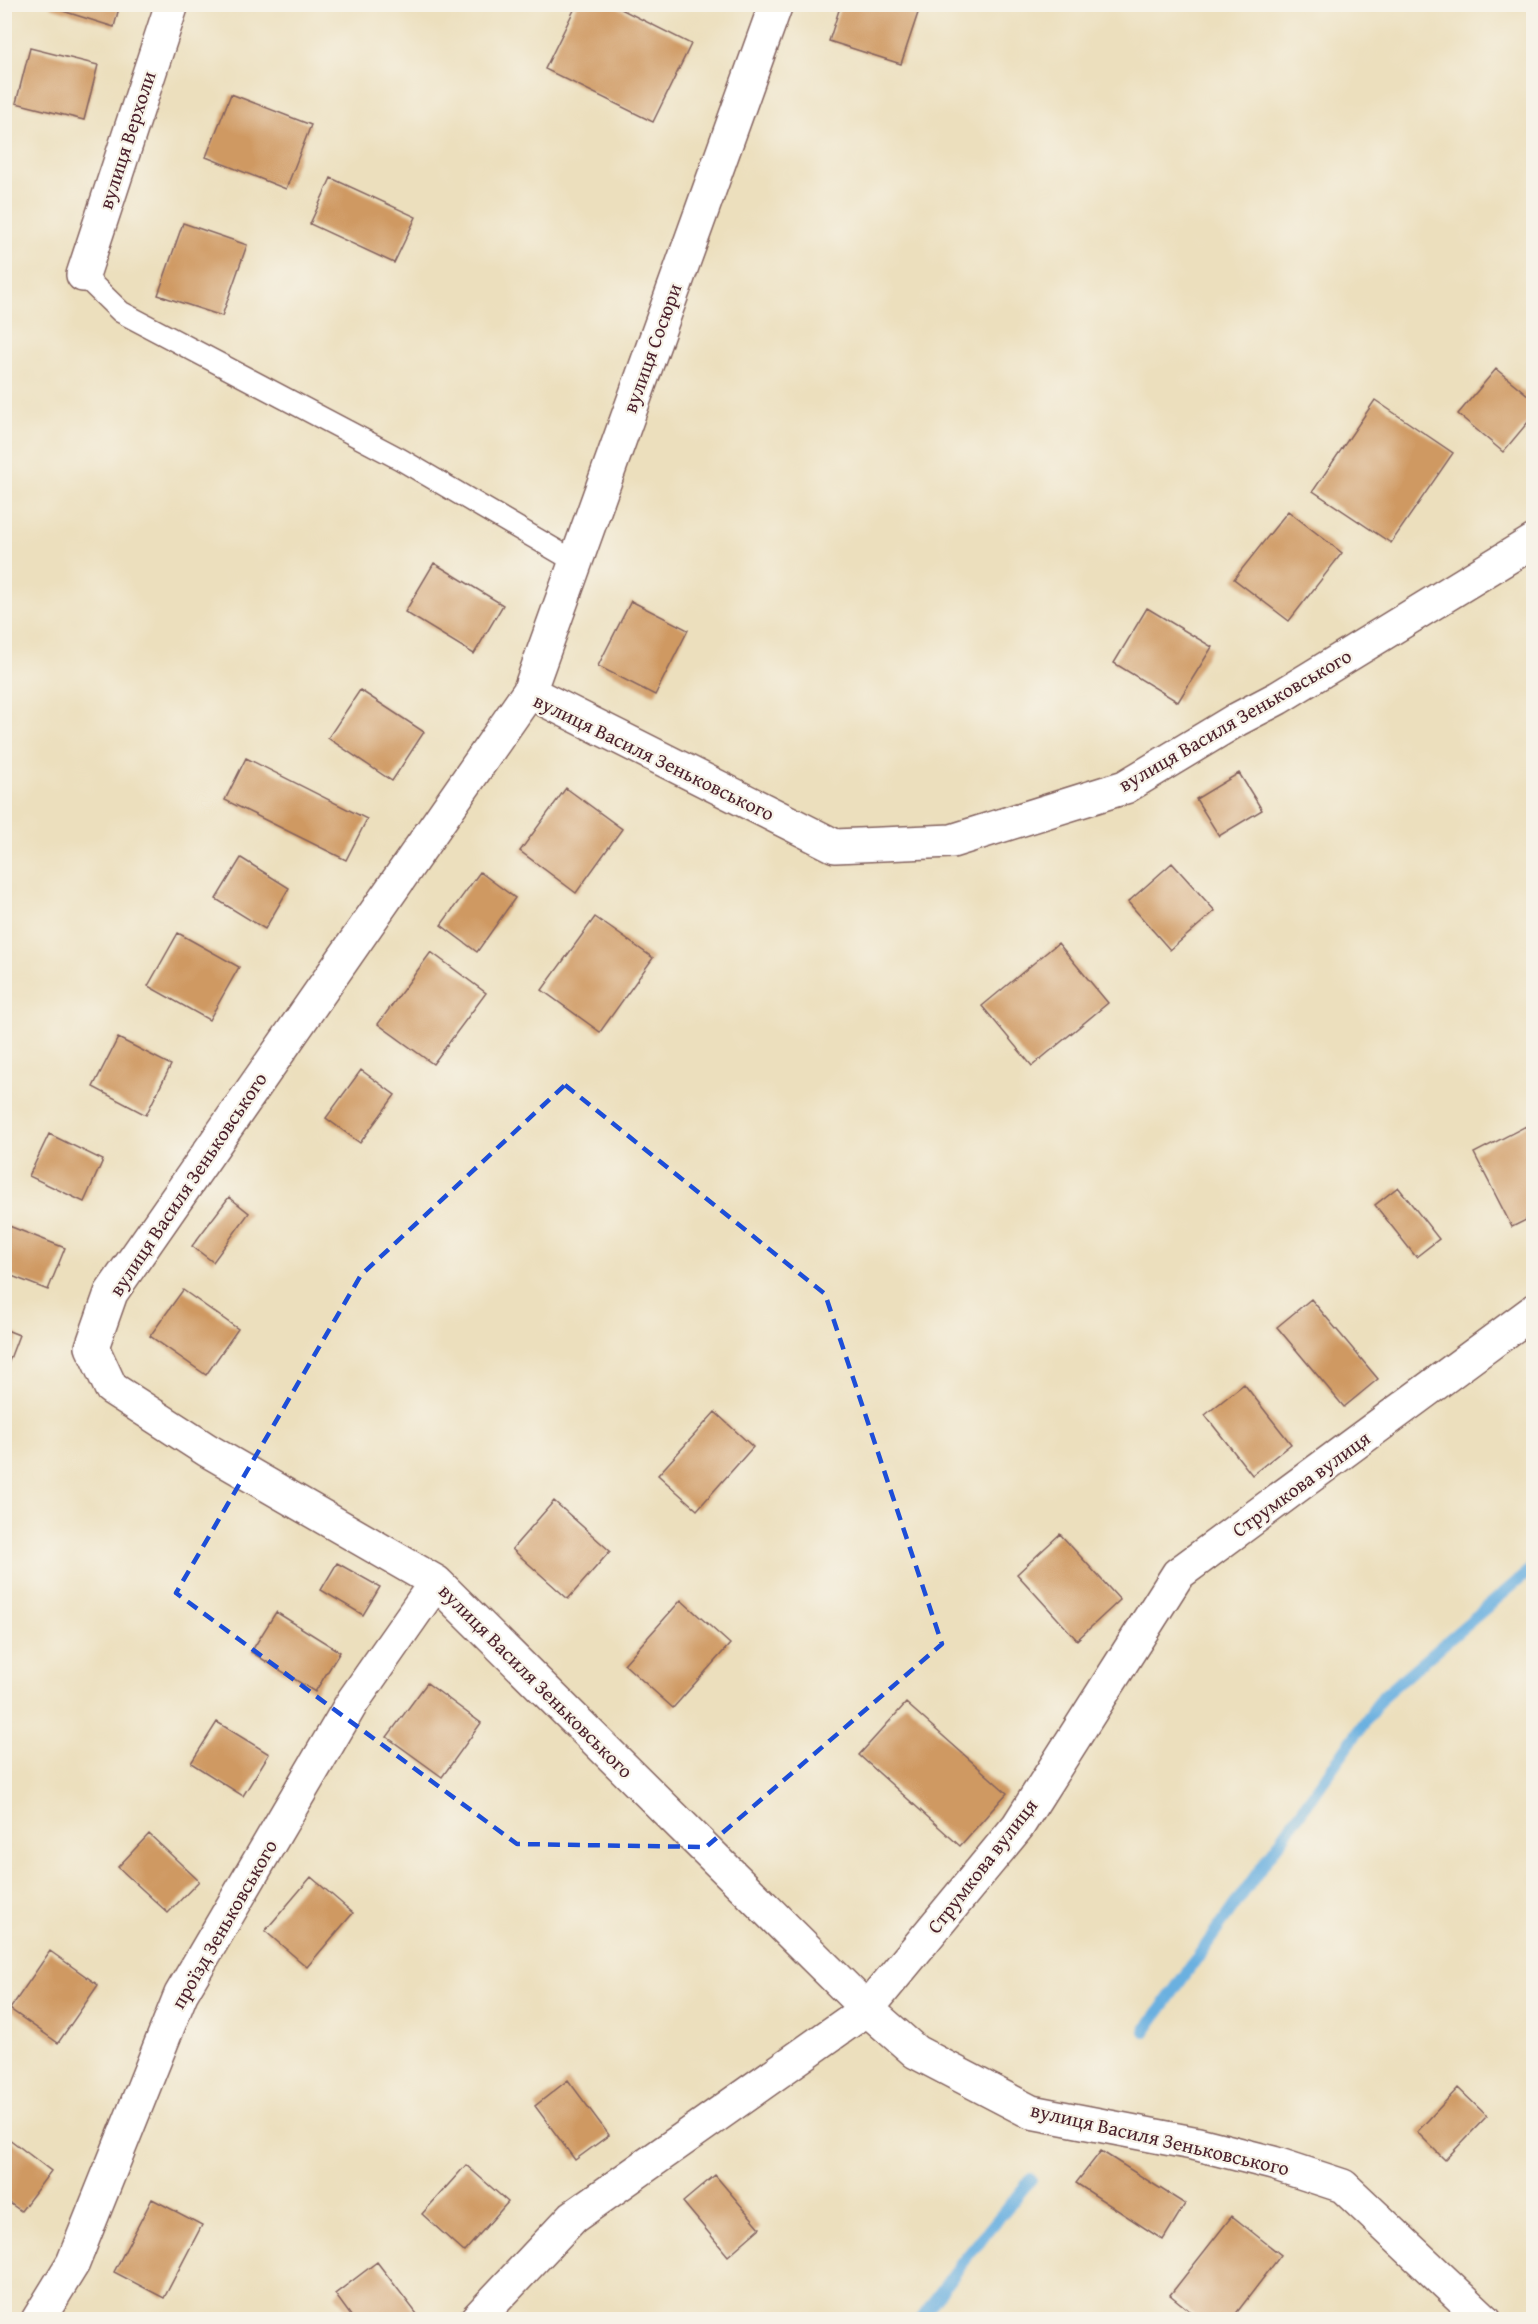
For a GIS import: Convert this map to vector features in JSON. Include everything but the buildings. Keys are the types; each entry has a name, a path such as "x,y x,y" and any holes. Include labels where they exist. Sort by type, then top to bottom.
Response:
{"street":[{"name":"вулиця Верхоли","path":"83,275 172,4"},
{"name":"вулиця Сосюри","path":"529,692 776,4"},
{"name":"вулиця Василя Зеньковського","path":"1485,2319 1343,2186 1273,2163 1198,2144 1031,2112 916,2052 867,2009 436,1582 207,1450 111,1388 92,1347 111,1293 529,692 835,846 952,841 1125,787 1236,720 1278,698 1533,541"},
{"name":"Струмкова вулиця","path":"476,2319 573,2217 867,2009 1018,1826 1178,1574 1533,1311"},
{"name":"проїзд Зеньковського","path":"38,2319 73,2263 181,1994 353,1701 436,1582"}],"lane":[{"path":"83,275 121,312 400,459 576,562"}],"highlighted area":[{"path":"565,1085 825,1294 942,1644 706,1847 517,1844 176,1593 361,1275"}],"waterway":[{"path":"1145,2031 1384,1695 1534,1567"},
{"path":"920,2320 964,2260 1031,2179"}]}
